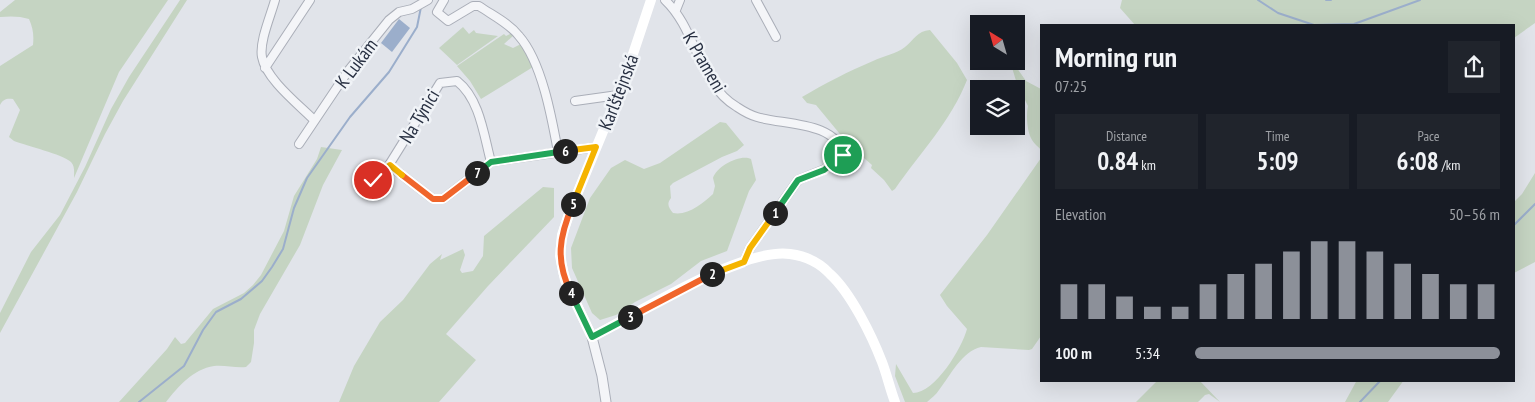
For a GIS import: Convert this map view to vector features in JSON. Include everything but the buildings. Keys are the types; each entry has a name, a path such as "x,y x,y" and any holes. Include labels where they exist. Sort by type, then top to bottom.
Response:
{"main road":[{"name":"Karlštejnská","path":"592,337 565,280 560,256 561,240 571,209 618,95 651,0"},
{"path":"592,337 701,279 744,262 778,254 790,254 811,260 830,273 850,300 871,336 883,363 895,402"}],"street":[{"path":"275,0 261,56 270,76 314,120"},
{"path":"265,68 310,0"},
{"name":"K Lukám","path":"299,144 348,71 389,20 400,12 412,9 428,0"},
{"path":"444,0 437,12 448,21 474,6 479,6 513,29 525,44 548,102 558,152"},
{"path":"665,0 676,10 680,0"},
{"path":"756,0 776,37"},
{"name":"K Prameni","path":"676,10 710,79 726,100 745,112 758,117 816,128 830,136 842,147 843,155 838,161 824,170 798,180 750,248 744,262"},
{"name":"Na Týnici","path":"373,180 390,165 440,83 458,81 465,87 475,104 491,162"},
{"path":"576,101 618,95"},
{"name":"Na Týnici","path":"390,165 433,199 443,199 491,162 596,147"},
{"path":"592,337 602,376 606,402"}],"green space":[{"path":"15,0 168,0 119,72 74,178 71,162 52,153 14,141 9,137 20,110 13,99 5,99 0,105 0,66 33,45 33,35 29,19 15,16 0,17 0,12"},
{"path":"180,0 187,0 123,101 77,192 0,333 0,313 31,252 60,215 85,167 111,109 129,77"},
{"path":"1122,0 1535,0 1535,23 1515,37 1515,24 1134,24 1120,8"},
{"path":"463,27 469,34 474,30 476,33 498,36 457,65 439,48"},
{"path":"930,30 957,63 967,80 944,123 892,191 884,180 871,168 872,165 849,145 816,105 807,103 802,97 855,69 898,51 919,34"},
{"path":"512,33 514,35 504,44 513,48 521,44 533,67 481,99 470,81 457,66 504,34 506,36"},
{"path":"1013,70 1018,70 1026,81 1040,88 1040,149 1030,137 1027,123 1028,106 1025,100 1025,80 1016,80"},
{"path":"720,122 726,123 744,145 737,151 673,183 670,186 671,198 668,204 673,213 690,211 713,194 715,186 713,178 719,169 729,162 741,158 751,159 756,180 749,191 727,251 701,261 671,284 635,302 616,315 600,320 592,313 572,268 571,248 590,198 611,168 625,160 644,169 660,163"},
{"path":"321,147 342,150 323,185 300,245 260,314 254,330 251,362 246,367 214,366 199,371 181,385 166,402 119,402 167,349 175,337 181,344 185,343 213,309 244,293 261,275 284,231 294,196 317,159"},
{"path":"1040,159 1040,337 1032,349 1029,350 981,347 974,349 962,359 938,392 927,402 905,402 895,376 896,364 913,393 921,391 938,378 960,347 967,329 940,295 987,235"},
{"path":"1535,173 1535,262 1515,272 1515,201 1522,194"},
{"path":"543,187 554,188 554,217 488,286 446,334 476,360 439,402 339,402 354,366 380,322 403,300 430,264 442,254 440,260 463,249 465,255 460,270 462,273 473,271 483,256 484,236"},
{"path":"1156,382 1201,382 1220,402 1209,394 1205,395 1198,402 1136,402"},
{"path":"1356,382 1403,382 1388,402 1345,402"}],"water":[{"path":"399,19 410,28 392,52 381,43"}],"waterway":[{"path":"1258,0 1278,13 1311,24"},
{"path":"1326,0 1331,0"},
{"path":"1354,24 1420,0"},
{"path":"139,402 184,366 203,330 216,312 241,299 262,281 272,267 283,249 294,208 307,178 350,117 389,72 417,27 421,7"},
{"path":"1515,224 1535,204"},
{"path":"1360,402 1379,382"}],"route":[{"path":"373,180 390,165 433,199 443,199 491,162 596,147 563,229 560,248 561,265 565,280 592,337 701,279 744,262 750,248 798,180 804,176 824,170 838,161 843,155"}]}
